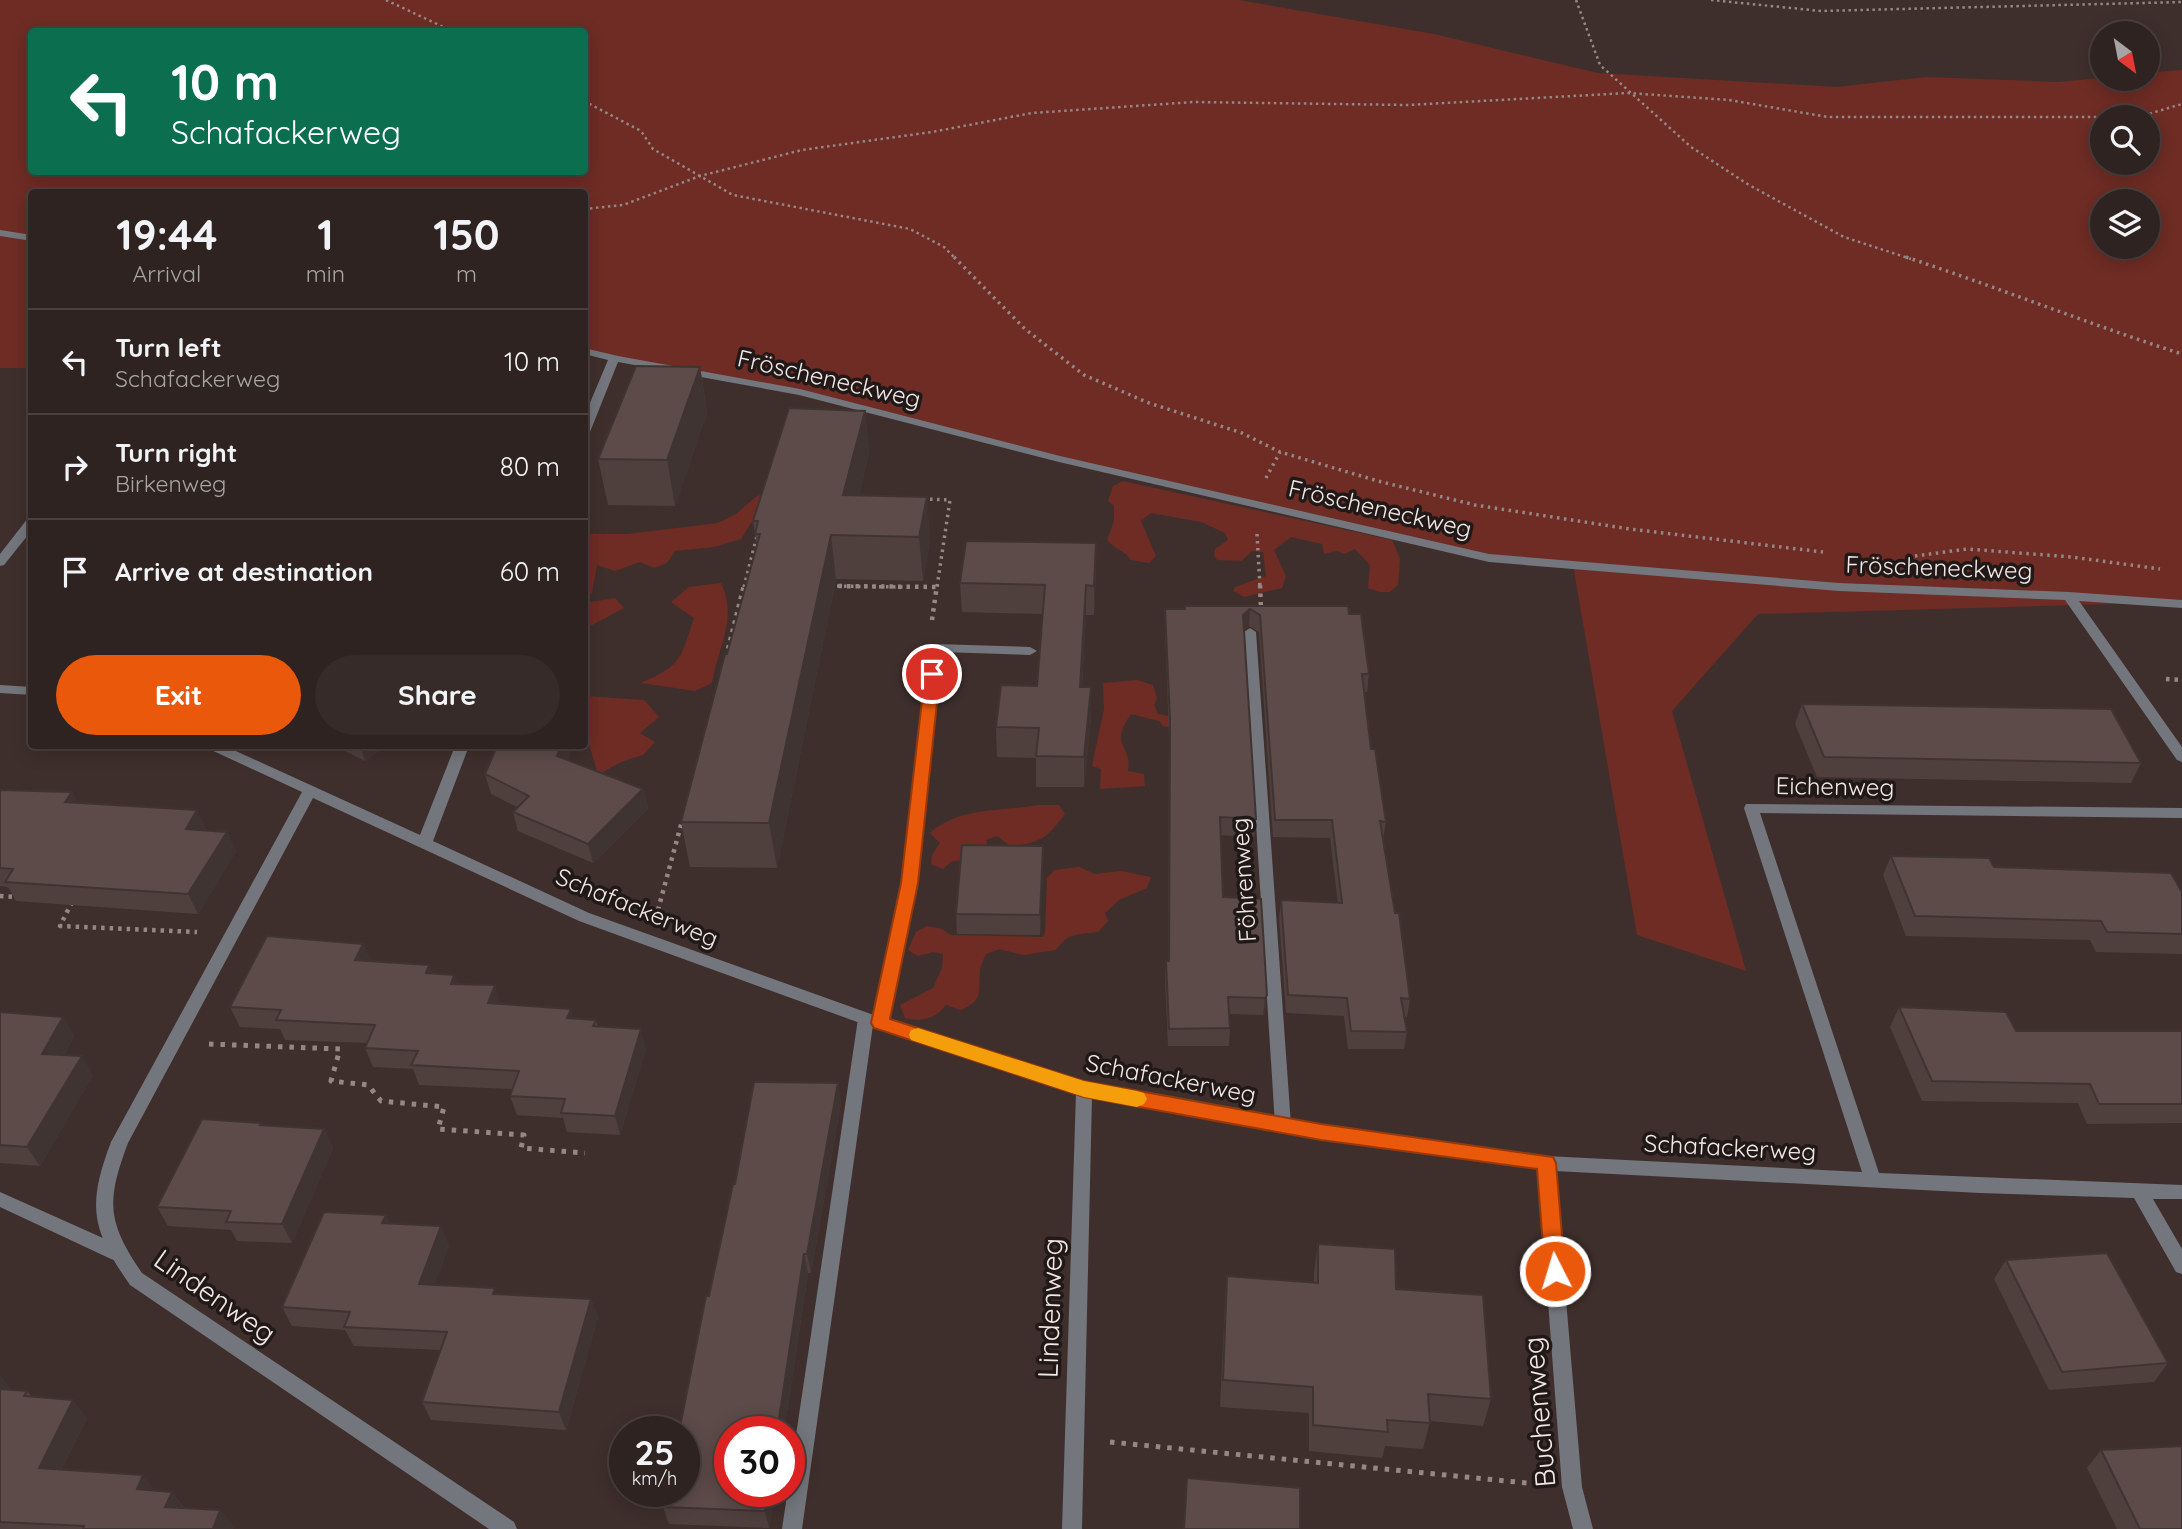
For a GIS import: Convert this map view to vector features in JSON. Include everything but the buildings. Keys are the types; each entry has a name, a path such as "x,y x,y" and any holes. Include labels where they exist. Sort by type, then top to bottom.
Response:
{"street":[{"path":"0,233 28,237"},
{"name":"Fröscheneckweg","path":"588,352 800,392 1059,459 1489,558 1839,587 2069,596 2182,604"},
{"path":"588,418 614,358"},
{"path":"0,562 28,526"},
{"path":"2069,596 2182,757"},
{"name":"Föhrenweg","path":"1250,632 1283,1125"},
{"path":"792,1529 873,1021 909,883 935,648 1030,651"},
{"path":"0,689 28,691"},
{"name":"Schafackerweg","path":"221,749 583,917 873,1021 1084,1089 1283,1125 1546,1163 2182,1192"},
{"path":"425,842 461,749"},
{"name":"Lindenweg","path":"311,789 120,1142 107,1174 103,1203 107,1233 117,1253 136,1279 507,1529"},
{"name":"Eichenweg","path":"1873,1180 1751,808 2182,813"},
{"name":"Lindenweg","path":"1072,1529 1084,1089"},
{"name":"Buchenweg","path":"1546,1163 1572,1488 1583,1529"},
{"path":"2138,1190 2182,1266"},
{"path":"0,1199 117,1253"}],"path":[{"path":"386,0 446,28"},
{"path":"1576,0 1600,65 1691,147 1749,185 1844,237 2012,292 2109,330 2182,354"},
{"path":"1711,0 1821,11 2182,2"},
{"path":"588,209 623,205 700,176 802,150 932,132 1032,113 1194,102 1408,105 1628,93 1729,100 1828,117 2090,117"},
{"path":"588,103 641,131 653,149 733,195 910,229 944,247 1025,329 1084,375 1149,403 1242,433 1280,452 1378,481 1475,505 1630,529 1825,552"},
{"path":"2160,110 2182,104"},
{"path":"922,499 950,500 930,636 935,648"},
{"path":"1250,632 1262,629 1256,503"},
{"path":"725,662 758,533"},
{"path":"1902,558 1967,549 2072,557 2169,570"},
{"path":"827,586 937,587"},
{"path":"649,942 686,808"},
{"path":"0,896 24,897"},
{"path":"61,899 73,900 60,926 232,934"},
{"path":"173,1043 340,1049 331,1081 369,1085 381,1101 444,1107 438,1129 524,1135 521,1149 585,1153"},
{"path":"1074,1439 1572,1488"}],"shaded area":[{"path":"0,0 1239,0 1434,34 1598,73 1836,87 1926,77 2058,82 2090,79 2090,91 2160,91 2160,72 2182,70 2182,602 1758,614 1672,711 1746,971 1637,935 1573,565 1489,558 1059,459 800,392 588,352 588,189 28,189 28,368 0,368"},
{"path":"1123,481 1392,540 1400,558 1398,585 1390,592 1368,588 1370,565 1355,549 1344,554 1337,551 1324,554 1322,544 1291,537 1274,550 1286,576 1282,588 1244,597 1233,591 1235,587 1266,576 1263,552 1252,551 1241,561 1217,560 1215,549 1228,540 1225,533 1201,522 1151,513 1141,521 1156,556 1149,563 1131,560 1107,540 1114,521 1114,506 1108,501 1113,486"},
{"path":"777,490 775,516 751,523 741,539 714,547 675,551 667,563 654,568 640,562 615,571 597,565 592,593 588,596 588,534 627,534 718,523 736,514 757,496"},
{"path":"721,583 726,596 727,621 712,683 695,691 641,683 672,666 686,643 694,618 671,602 689,587"},
{"path":"615,598 624,608 588,627 588,602"},
{"path":"1137,680 1153,685 1157,699 1154,705 1158,714 1178,718 1173,728 1163,726 1159,721 1131,714 1124,725 1121,739 1127,755 1128,771 1144,774 1145,786 1100,789 1101,769 1092,766 1104,709 1103,683"},
{"path":"588,696 644,700 659,717 640,733 655,742 643,755 621,762 598,775 588,740"},
{"path":"1059,805 1065,814 1043,838 1011,847 997,836 986,840 992,860 952,861 943,869 931,864 932,855 940,843 930,833 942,824 968,814"},
{"path":"1079,867 1095,874 1121,871 1151,877 1147,888 1119,900 1105,913 1108,921 1098,932 1069,937 1056,950 1023,955 999,949 986,954 980,969 977,999 973,1003 961,1010 946,1005 928,1018 905,1018 900,1005 933,988 942,968 943,954 933,952 918,956 908,950 916,932 927,926 942,929 950,935 1043,937 1047,878 1055,870"}],"slow traffic":[{"path":"918,1035 1084,1089 1137,1099"}],"route":[{"path":"932,674 909,883 880,1023 1084,1089 1321,1132 1546,1163 1555,1271"}]}
